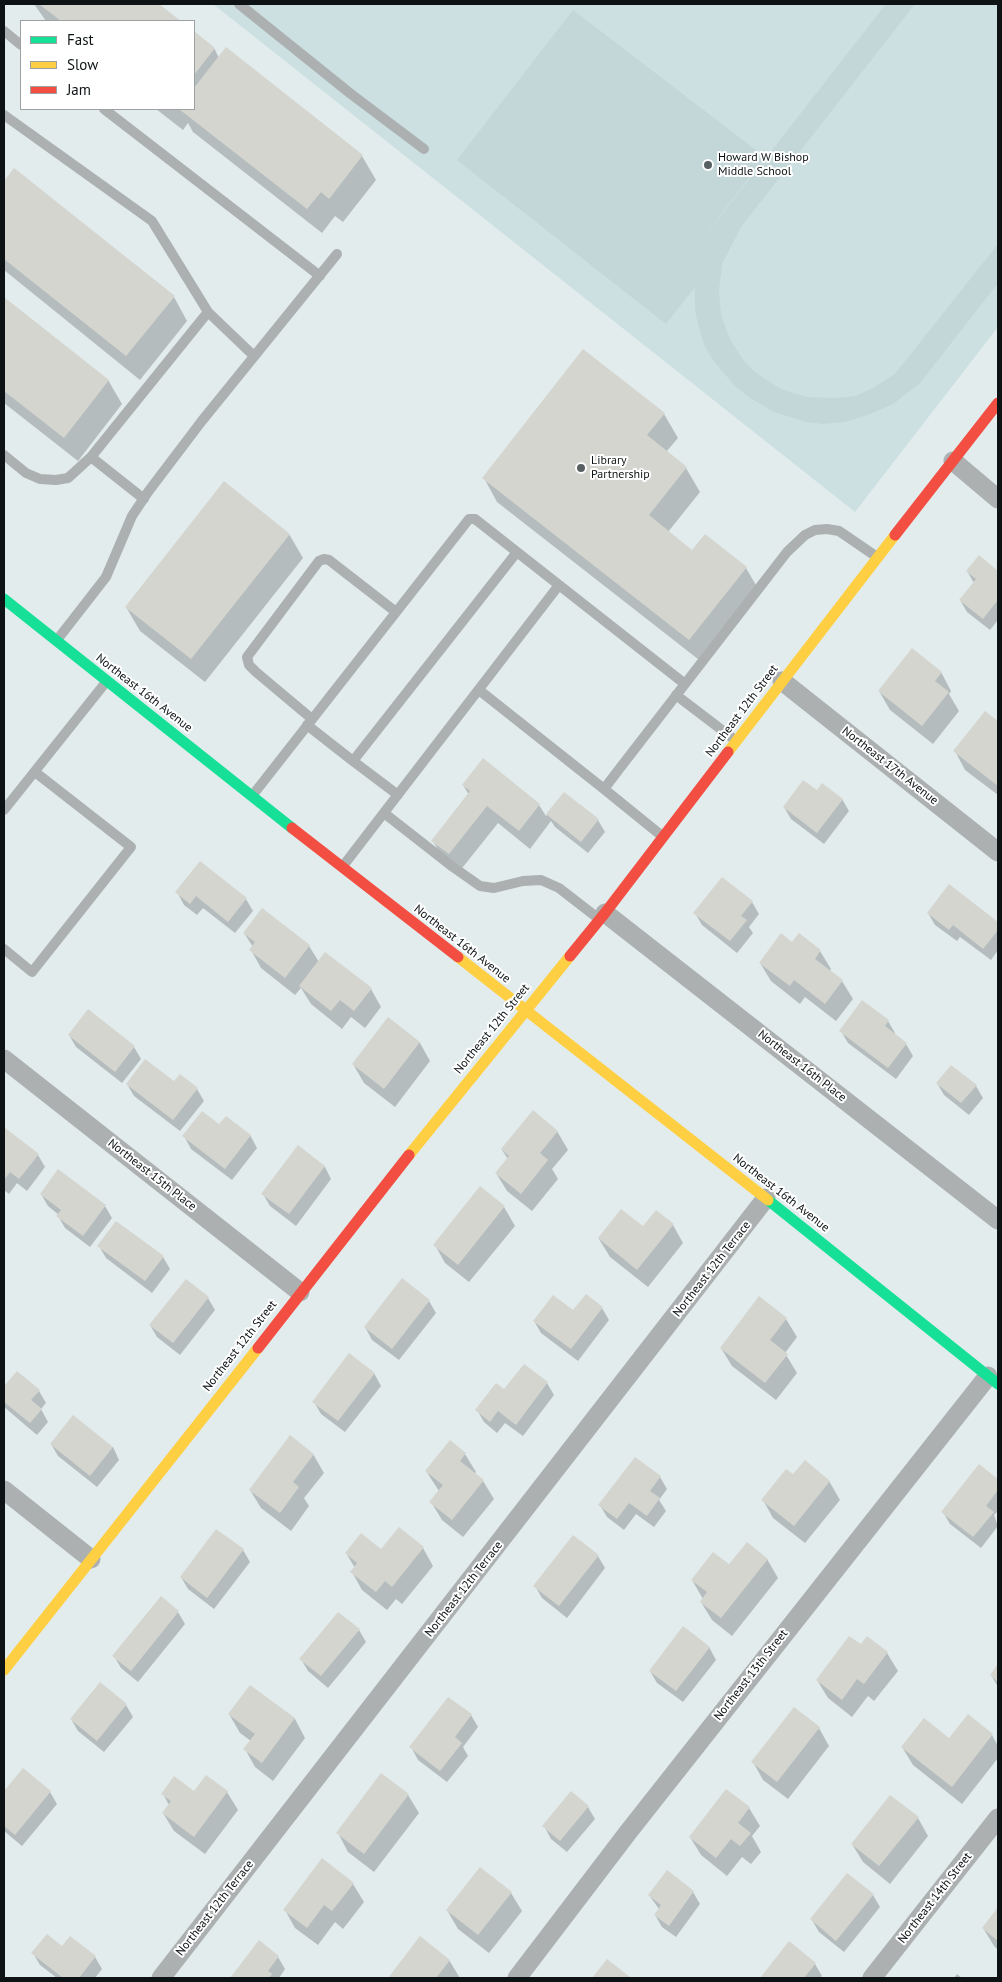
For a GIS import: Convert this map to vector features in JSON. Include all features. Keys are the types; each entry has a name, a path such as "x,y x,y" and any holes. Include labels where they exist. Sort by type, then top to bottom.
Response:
{"street":[{"name":"Northeast 12th Street","path":"4,1670 300,1292 524,1010 602,916 952,461 996,410"},
{"path":"952,461 998,498"},
{"name":"Northeast 16th Avenue","path":"4,599 342,867 766,1198 993,1380"},
{"name":"Northeast 17th Avenue","path":"782,681 998,852"},
{"name":"Northeast 16th Place","path":"602,916 998,1220"},
{"name":"Northeast 15th Place","path":"4,1059 300,1292"},
{"name":"Northeast 12th Terrace","path":"161,1978 766,1198"},
{"name":"Northeast 13th Street","path":"518,1978 635,1823 993,1380"},
{"path":"4,1490 90,1559"},
{"name":"Northeast 14th Street","path":"872,1978 998,1818"}],"lane":[{"path":"239,4 350,94 424,149"},
{"path":"4,32 20,44"},
{"path":"105,110 320,276"},
{"path":"4,114 152,221 208,312 254,356"},
{"path":"56,641 106,576 132,516 144,499 195,430 337,254"},
{"path":"4,455 26,473 40,479 56,480 68,478 91,458 208,312"},
{"path":"91,458 144,499"},
{"path":"252,796 469,519 475,519 684,684"},
{"path":"604,789 787,552 805,535 815,530 839,531 878,558"},
{"path":"354,761 517,552"},
{"path":"396,612 329,560 324,559 319,561 247,657 249,665 310,722 354,761 398,795"},
{"path":"342,867 559,585"},
{"path":"4,810 107,681"},
{"path":"478,690 663,836"},
{"path":"676,695 736,741"},
{"path":"4,949 32,972 131,847 35,772"},
{"path":"384,813 453,868 480,886 494,888 522,881 541,880 559,888 602,916"}],"shaded area":[{"name":"Howard W Bishop Middle School","path":"213,4 998,4 998,327 855,512"},
{"path":"886,4 915,4 741,227 722,264 719,291 721,315 730,339 744,361 756,373 781,389 807,397 836,398 855,396 873,388 895,374 998,244 998,283 920,383 893,404 868,415 845,422 823,424 806,422 774,412 750,398 735,386 713,360 705,347 695,311 695,287 666,324 457,160 573,10 765,157 680,268"}],"building":[{"path":"39,4 159,4 180,20 60,20"},
{"path":"195,32 215,48 195,74"},
{"path":"226,47 363,155 329,199 321,192 307,209 180,110 195,110 195,87"},
{"path":"14,168 175,296 126,356 4,259 4,181"},
{"path":"4,297 109,380 64,438 4,391"},
{"path":"583,349 665,413 647,435 687,467 649,515 692,550 705,534 747,567 689,640 482,478"},
{"path":"224,481 290,534 191,659 125,607"},
{"path":"979,555 998,571 998,600 983,619 959,600 976,579 966,571"},
{"path":"912,648 942,672 935,681 949,692 922,726 878,691"},
{"path":"985,711 998,721 998,786 953,751"},
{"path":"483,758 540,804 519,831 487,806 449,854 431,841 470,791 462,785"},
{"path":"803,780 817,790 822,783 843,799 817,833 783,807"},
{"path":"564,792 599,819 581,842 546,814"},
{"path":"200,861 247,898 228,922 196,896 190,904 175,892"},
{"path":"722,877 753,901 741,916 747,920 730,941 693,913"},
{"path":"949,884 998,922 998,930 983,949 953,925 949,930 927,913"},
{"path":"262,908 310,945 285,978 249,950 255,942 243,933"},
{"path":"781,933 792,942 799,933 821,950 815,959 843,980 825,1004 794,980 790,986 759,963"},
{"path":"325,952 372,988 354,1011 340,1000 331,1011 299,986"},
{"path":"862,1000 889,1020 885,1026 907,1043 888,1068 839,1031"},
{"path":"88,1009 135,1046 115,1072 68,1035"},
{"path":"388,1017 420,1042 384,1089 352,1064"},
{"path":"145,1059 174,1081 180,1074 198,1088 173,1120 126,1084"},
{"path":"951,1065 977,1085 961,1103 936,1083"},
{"path":"533,1110 558,1131 540,1153 548,1160 521,1194 495,1173 509,1156 501,1149"},
{"path":"202,1111 219,1124 226,1116 251,1135 225,1169 182,1136"},
{"path":"4,1127 39,1154 19,1179 10,1172 4,1180"},
{"path":"298,1145 325,1166 289,1214 261,1194"},
{"path":"58,1169 106,1205 83,1236 56,1216 61,1210 40,1194"},
{"path":"480,1186 505,1206 458,1265 433,1245"},
{"path":"621,1209 643,1226 656,1210 674,1224 637,1270 598,1238"},
{"path":"116,1221 164,1256 145,1281 97,1246"},
{"path":"402,1278 430,1300 392,1349 364,1327"},
{"path":"186,1279 209,1297 173,1343 149,1325"},
{"path":"586,1294 603,1307 571,1349 533,1321 553,1295 573,1310"},
{"path":"759,1296 787,1318 770,1340 788,1354 765,1383 720,1348"},
{"path":"349,1353 375,1373 338,1421 312,1402"},
{"path":"524,1364 548,1382 516,1425 498,1411 490,1422 475,1410 496,1383 504,1389"},
{"path":"17,1371 40,1390 31,1400 42,1409 30,1423 4,1402 4,1384"},
{"path":"73,1415 113,1447 90,1476 50,1444"},
{"path":"290,1435 314,1454 293,1482 299,1487 280,1513 249,1490"},
{"path":"450,1440 466,1453 460,1461 484,1480 452,1520 429,1502 443,1485 425,1471"},
{"path":"635,1457 661,1476 650,1491 660,1498 647,1516 629,1503 617,1519 598,1505"},
{"path":"805,1460 830,1481 794,1526 761,1500 786,1469 793,1474"},
{"path":"979,1464 998,1479 998,1490 986,1506 994,1512 973,1537 941,1512"},
{"path":"399,1527 424,1547 392,1587 385,1581 376,1592 350,1572 357,1563 345,1553 361,1533 381,1549"},
{"path":"216,1529 244,1549 207,1598 180,1577"},
{"path":"573,1535 599,1555 559,1606 533,1586"},
{"path":"747,1542 768,1559 721,1618 700,1602 707,1592 691,1580 713,1552 729,1564"},
{"path":"161,1596 179,1611 131,1671 112,1656"},
{"path":"338,1612 360,1629 321,1676 299,1659"},
{"path":"683,1626 710,1647 676,1691 649,1671"},
{"path":"849,1636 861,1644 867,1636 888,1652 864,1684 857,1679 842,1700 816,1680"},
{"path":"998,1664 998,1682 990,1675"},
{"path":"100,1682 127,1704 97,1741 70,1719"},
{"path":"250,1685 295,1718 262,1763 243,1749 255,1734 228,1714"},
{"path":"448,1697 472,1714 455,1737 462,1743 440,1771 409,1747"},
{"path":"794,1707 820,1727 777,1782 751,1762"},
{"path":"968,1714 993,1734 952,1787 901,1747 924,1718 949,1738"},
{"path":"23,1768 51,1791 15,1835 4,1826 4,1791"},
{"path":"381,1773 409,1794 364,1854 336,1833"},
{"path":"206,1775 228,1791 194,1837 162,1813 171,1801 161,1794 174,1776 194,1791"},
{"path":"726,1789 750,1807 738,1823 751,1833 740,1846 731,1839 716,1858 689,1837"},
{"path":"571,1791 589,1806 560,1841 542,1826"},
{"path":"890,1795 919,1817 879,1866 851,1844"},
{"path":"322,1858 354,1883 332,1911 324,1905 307,1928 283,1910"},
{"path":"480,1867 512,1892 478,1935 446,1910"},
{"path":"667,1870 694,1891 669,1926 654,1915 661,1905 648,1895"},
{"path":"847,1873 874,1894 836,1941 810,1919"},
{"path":"998,1907 998,1941 982,1928"},
{"path":"47,1934 62,1946 70,1936 96,1956 79,1978 63,1978 31,1953"},
{"path":"420,1936 450,1960 436,1978 388,1978"},
{"path":"259,1940 279,1956 268,1971 272,1974 269,1978 230,1978"},
{"path":"789,1941 816,1963 804,1978 760,1978"},
{"path":"607,1959 630,1977 592,1978"}],"traffic: fast":[{"path":"4,599 292,828"},
{"path":"768,1200 998,1384"}],"traffic: slow":[{"path":"728,752 895,535"},
{"path":"409,1155 570,956"},
{"path":"458,957 768,1200"},
{"path":"4,1670 258,1348"}],"traffic: jam":[{"path":"895,535 998,403"},
{"path":"570,956 728,752"},
{"path":"292,828 458,957"},
{"path":"258,1348 409,1155"}],"place":[{"name":"Howard W Bishop Middle School","path":"708,165"},
{"name":"Library Partnership","path":"581,468"}]}
